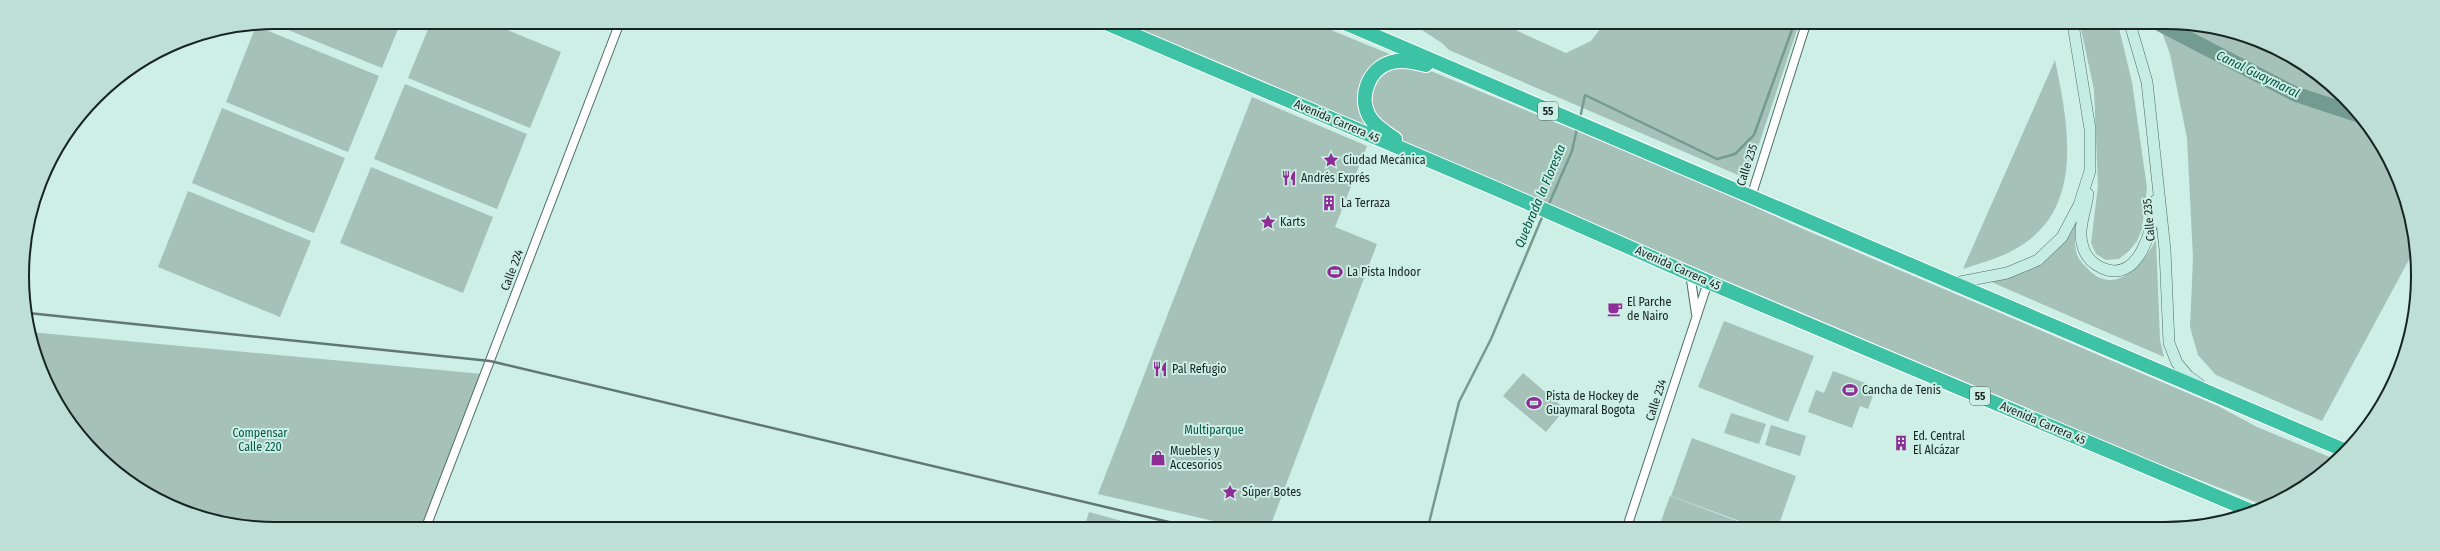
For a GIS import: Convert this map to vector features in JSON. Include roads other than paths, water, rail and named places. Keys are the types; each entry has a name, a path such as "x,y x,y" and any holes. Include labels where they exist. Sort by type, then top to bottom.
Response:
{"highway":[{"name":"Avenida Carrera 45","path":"1120,29 1446,167 1708,282 2245,509"},
{"name":"55","path":"1359,29 2340,448"},
{"path":"1446,167 1395,139 1372,120 1366,109 1364,96 1370,78 1379,69 1391,62 1408,61 1489,85"},
{"path":"2308,434 2333,455"}],"main road":[{"path":"2074,29 2090,129 2090,171 2081,242 2086,255 2095,265 2109,271 2124,268 2137,259 2145,246 2151,227 2159,182"},
{"name":"Calle 235","path":"2132,29 2147,82 2159,182 2165,250 2167,334 2171,352 2177,363 2188,376 2216,395"},
{"path":"1955,283 2007,272 2038,260 2062,237 2071,221 2090,171"}],"street":[{"name":"Calle 224","path":"428,522 617,29"},
{"name":"Calle 235","path":"1751,197 1804,29"},
{"path":"1690,274 1696,315"},
{"name":"Calle 234","path":"1629,522 1708,282"}],"waterway":[{"name":"Quebrada la Floresta","path":"1580,118 1585,95 1717,159 1735,154 1754,135 1792,29"},
{"name":"Canal Guaymaral","path":"2170,29 2295,94 2349,112"},
{"name":"Quebrada la Floresta","path":"1548,206 1572,151 1577,128"},
{"name":"Quebrada la Floresta","path":"1429,522 1459,402 1491,339 1543,215"}],"railway":[{"path":"32,313 490,361 1169,522"}],"place":[{"name":"Ciudad Mecánica","path":"1331,160"},
{"name":"Andrés Exprés","path":"1289,178"},
{"name":"La Terraza","path":"1329,203"},
{"name":"Karts","path":"1268,222"},
{"name":"La Pista Indoor","path":"1335,272"},
{"name":"El Parche de Nairo","path":"1615,309"},
{"name":"Pal Refugio","path":"1160,369"},
{"name":"Cancha de Tenis","path":"1850,390"},
{"name":"Pista de Hockey de Guaymaral Bogota","path":"1534,403"},
{"name":"Ed. Central El Alcázar","path":"1901,443"},
{"name":"Muebles y Accesorios","path":"1158,458"},
{"name":"Súper Botes","path":"1230,492"}],"park label":[{"name":"Multiparque","path":"1214,430"},
{"name":"Compensar Calle 220","path":"260,440"}]}
